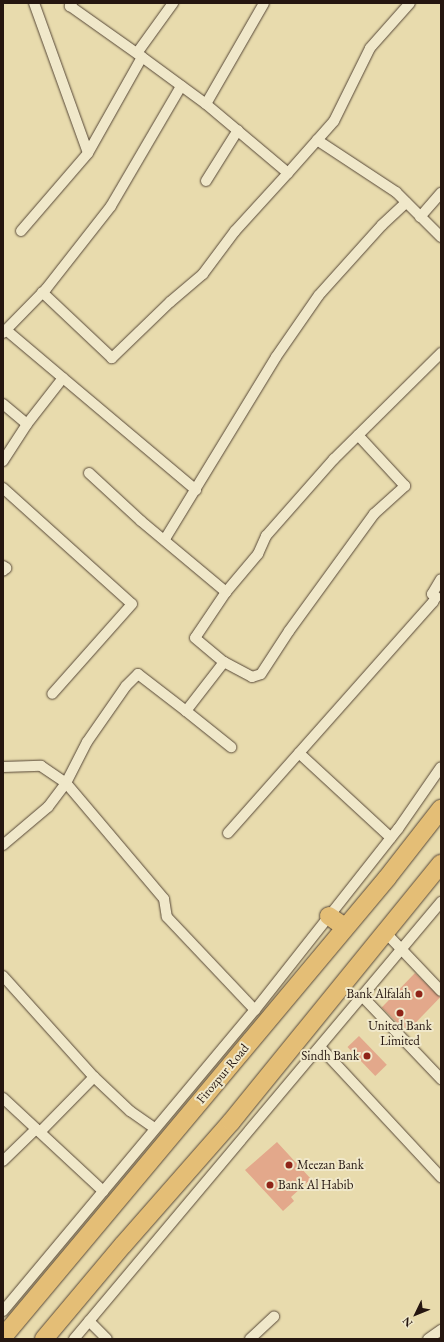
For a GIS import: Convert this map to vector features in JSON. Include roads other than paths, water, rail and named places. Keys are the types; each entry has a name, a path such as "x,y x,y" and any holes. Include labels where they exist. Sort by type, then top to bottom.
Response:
{"highway":[{"name":"Firozpur Road","path":"3,1337 397,866 441,809"},
{"path":"44,1339 123,1245 231,1122 441,864"},
{"path":"329,916 345,928"}],"street":[{"path":"34,3 88,153"},
{"path":"72,3 70,6 206,104 288,173"},
{"path":"21,231 88,153 140,55 174,3"},
{"path":"206,104 264,3"},
{"path":"42,292 112,358 170,302 203,274 235,231 334,120 370,48 410,3"},
{"path":"181,86 111,206 42,292 4,332 63,378 196,490"},
{"path":"206,181 238,130"},
{"path":"317,140 396,192 441,237"},
{"path":"420,216 441,193"},
{"path":"165,539 276,358 319,295 382,226 406,203"},
{"path":"358,435 405,486 374,514 289,631 261,674 252,677 224,662 195,638 226,592 258,554 266,536 358,435 441,353"},
{"path":"3,461 27,424 63,378"},
{"path":"3,404 27,424"},
{"path":"89,473 142,521 226,592"},
{"path":"3,488 132,604 52,694"},
{"path":"3,566 6,568 3,571"},
{"path":"228,833 433,602 436,597 432,594 441,579"},
{"path":"186,711 224,662"},
{"path":"3,844 48,807 66,783 87,742 126,686 138,674 231,747"},
{"path":"299,753 391,838"},
{"path":"3,767 41,766 66,783 164,899 167,917 255,1010"},
{"path":"3,1311 154,1128 255,1010 391,838 441,767"},
{"path":"74,1339 441,902"},
{"path":"385,932 441,991"},
{"path":"3,976 94,1078 130,1111 154,1128"},
{"path":"362,996 441,1079"},
{"path":"320,1047 441,1177"},
{"path":"3,1160 94,1078"},
{"path":"3,1098 103,1191"},
{"path":"250,1339 274,1317"},
{"path":"89,1321 107,1339"},
{"path":"428,1339 441,1330"}],"place":[{"name":"Bank Alfalah","path":"419,994"},
{"name":"United Bank Limited","path":"400,1013"},
{"name":"Sindh Bank","path":"367,1056"},
{"name":"Meezan Bank","path":"289,1165"},
{"name":"Bank Al Habib","path":"270,1185"}]}
